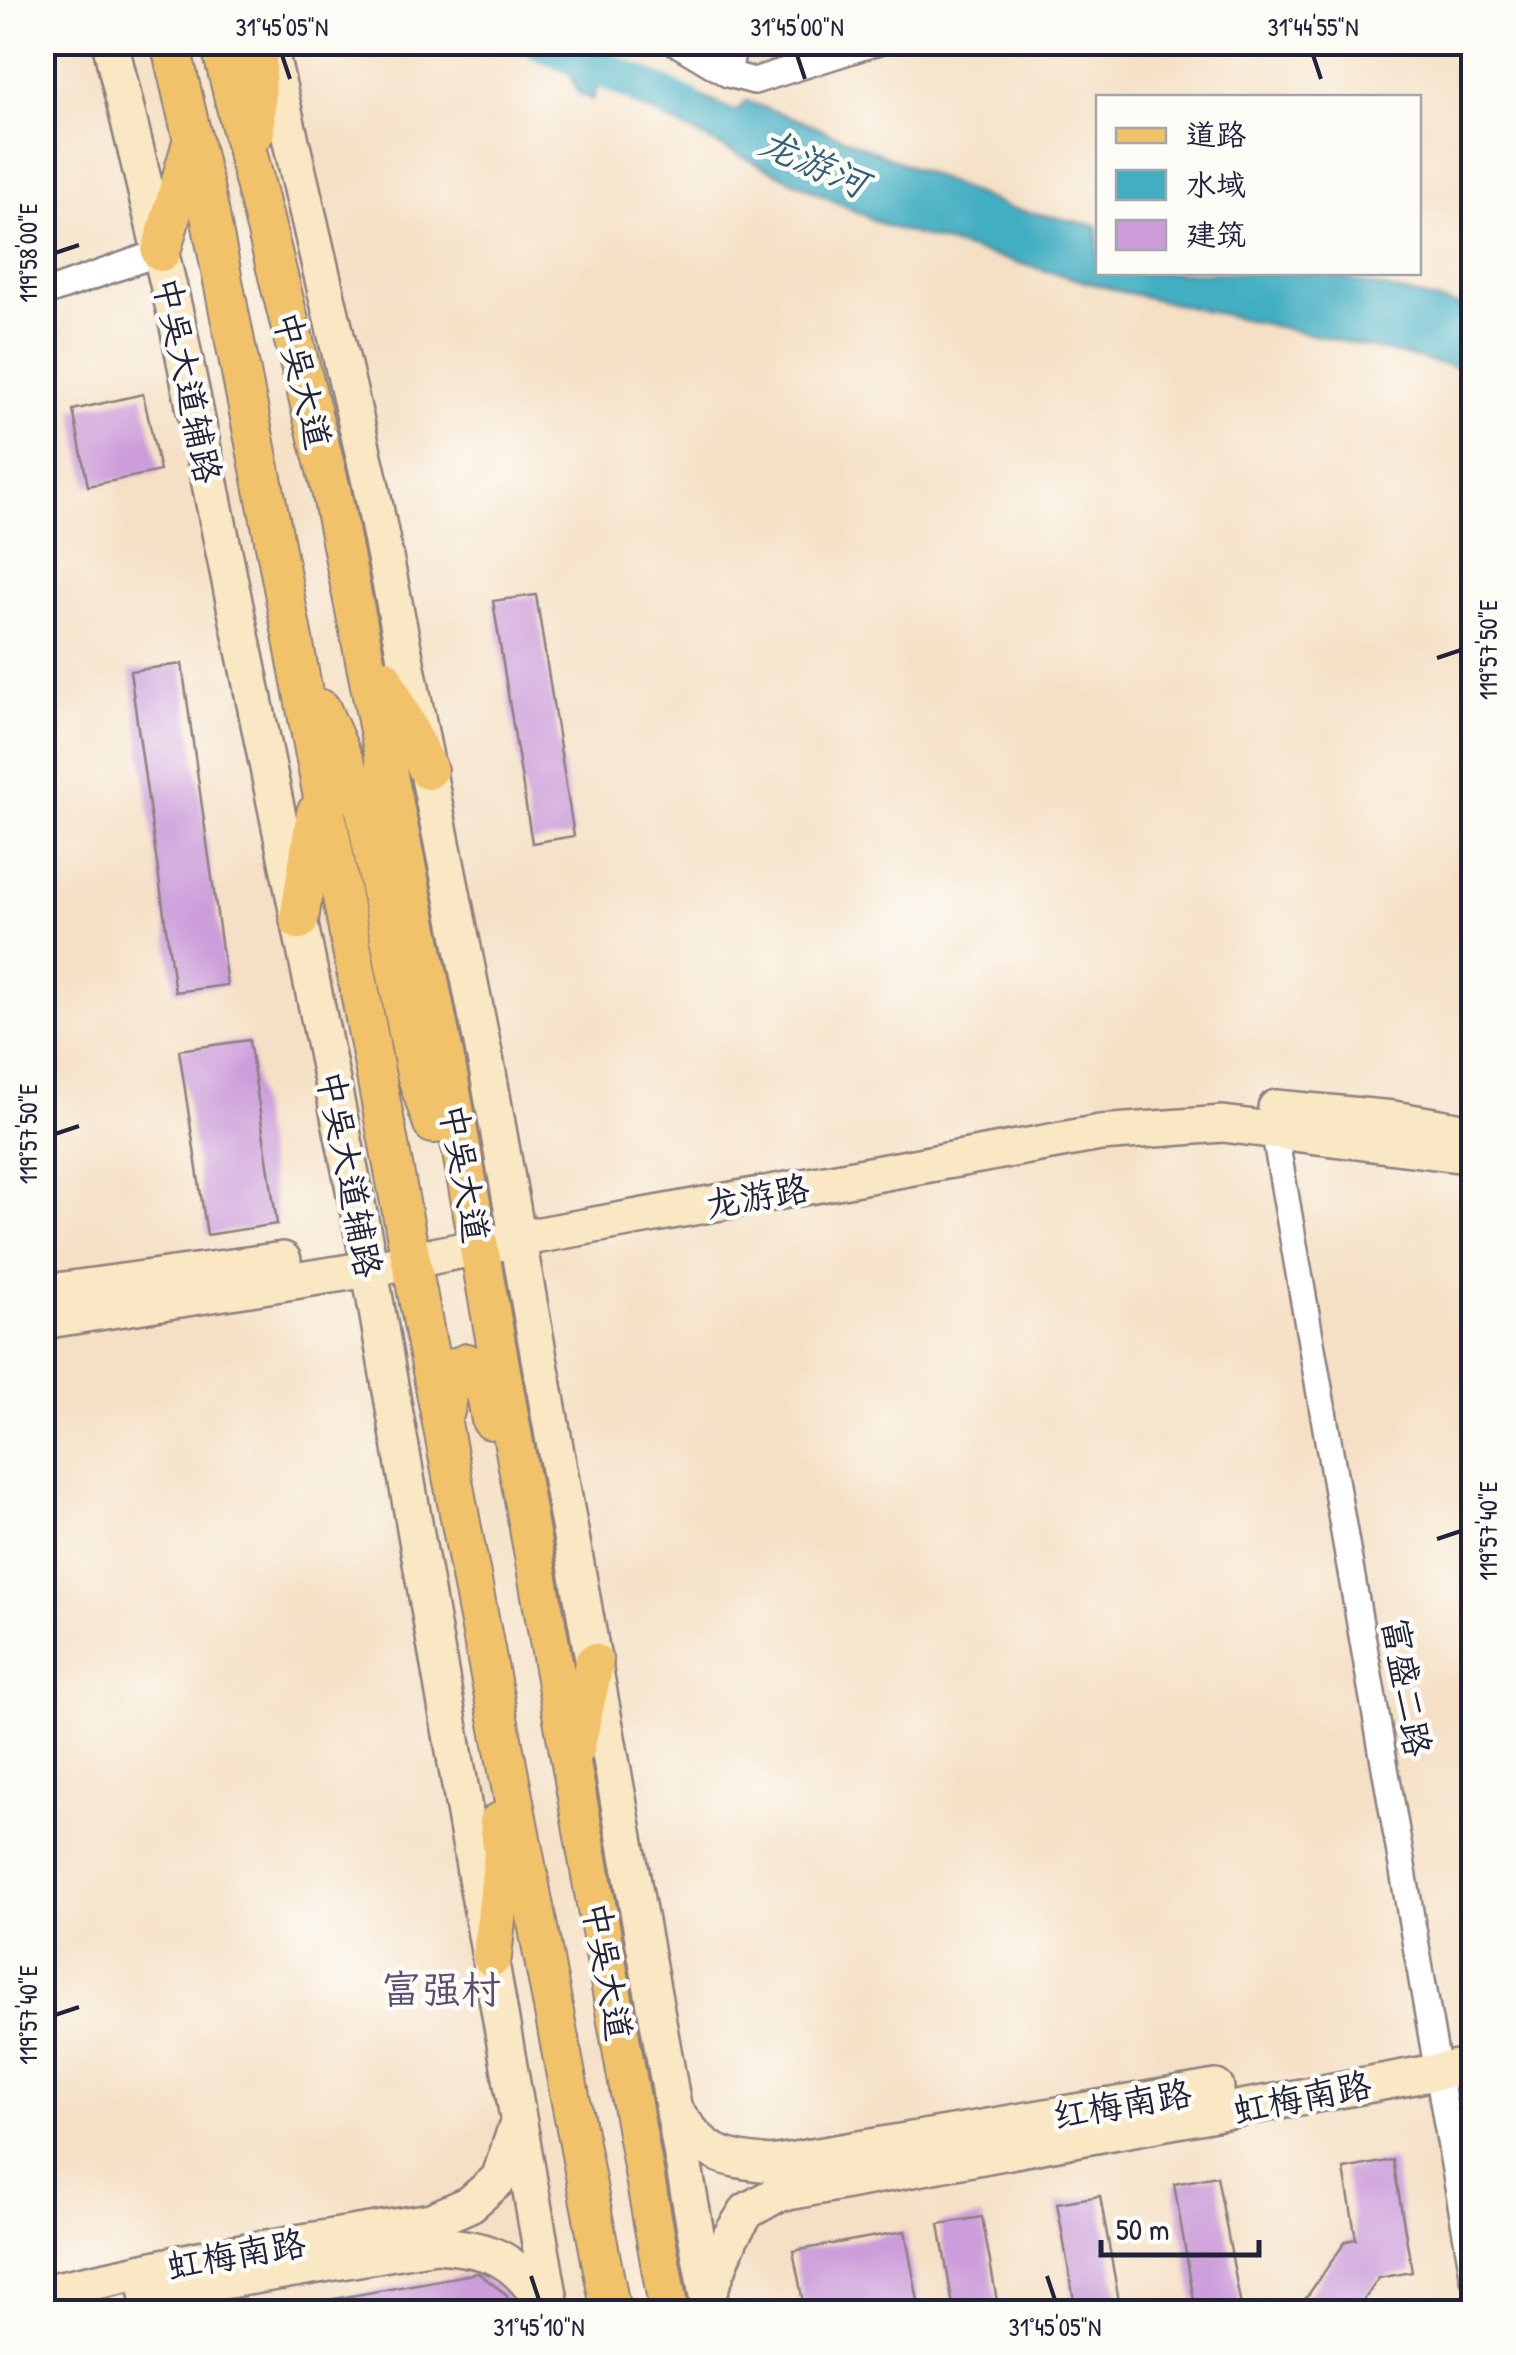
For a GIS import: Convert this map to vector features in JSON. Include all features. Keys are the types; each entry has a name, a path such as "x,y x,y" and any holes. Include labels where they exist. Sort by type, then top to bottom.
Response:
{"main road":[{"name":"中吴大道辅路","path":"110,42 161,252 368,1259 492,1956 550,2312"},
{"name":"中吴大道","path":"170,42 220,270 294,647 612,2312"},
{"path":"188,42 207,116 220,135 230,132 235,104"},
{"name":"中吴大道","path":"220,42 331,490 448,1080 668,2312"},
{"path":"254,180 258,42"},
{"path":"268,42 370,482 428,770 516,1228 708,2305"},
{"path":"161,252 193,140"},
{"path":"220,270 226,243 234,240 256,274 309,513 359,630 428,770"},
{"path":"294,647 365,809 416,1074 433,1124 445,1123 448,1080"},
{"path":"299,920 320,786"},
{"name":"龙游路","path":"1273,1119 1474,1156"},
{"name":"龙游路","path":"42,1321 516,1228 1100,1134 1273,1119 1393,1119 1474,1133"},
{"name":"龙游路","path":"42,1293 368,1259"},
{"path":"442,1422 454,1368 466,1363 486,1393 534,1679 578,1806"},
{"path":"571,1766 594,1663"},
{"path":"492,1956 503,1854 495,1792 496,1705"},
{"path":"507,1766 546,1837 596,2136 610,2148 623,2147 635,2123"},
{"name":"红梅南路","path":"774,2179 1437,2061 1474,2044"},
{"path":"1437,2061 1474,2066"},
{"path":"673,2109 699,2144 774,2179 731,2236 708,2305"},
{"path":"433,2233 499,2179 518,2122"},
{"path":"433,2233 506,2259 534,2288 550,2312"},
{"name":"虹梅南路","path":"42,2293 198,2258 433,2233"},
{"name":"虹梅南路","path":"51,2312 433,2233"},
{"path":"604,2271 609,2254 618,2252 636,2279 642,2312"}],"street":[{"path":"675,42 728,74 754,82 878,42"},
{"path":"728,74 734,42"},
{"path":"42,294 161,252"},
{"name":"富盛二路","path":"1273,1119 1474,2279"}],"water":[{"path":"517,43 604,43 615,50 592,100 578,92 570,74"},
{"path":"648,72 736,112 746,101 802,121 1009,208 1096,226 1096,275 1330,275 1473,309 1473,371 1119,291 886,226 632,103"}],"building":[{"path":"143,394 160,471 88,486 73,410"},
{"path":"536,595 574,836 532,843 493,601"},
{"path":"182,664 227,985 175,992 130,671"},
{"path":"249,1040 277,1224 207,1235 179,1050"},
{"path":"1393,2160 1412,2272 1379,2278 1356,2312 1296,2312 1346,2241 1356,2239 1344,2169"},
{"path":"1217,2176 1242,2312 1196,2312 1174,2184"},
{"path":"1100,2196 1121,2312 1076,2312 1057,2203"},
{"path":"982,2217 999,2312 954,2312 939,2224"},
{"path":"905,2231 920,2312 805,2312 793,2251"},
{"path":"478,2273 507,2295 510,2312 307,2312 306,2304"}],"waterway":[{"name":"龙游河","path":"542,42 686,106"}],"district":[{"name":"富强村","path":"441,1988"}]}
